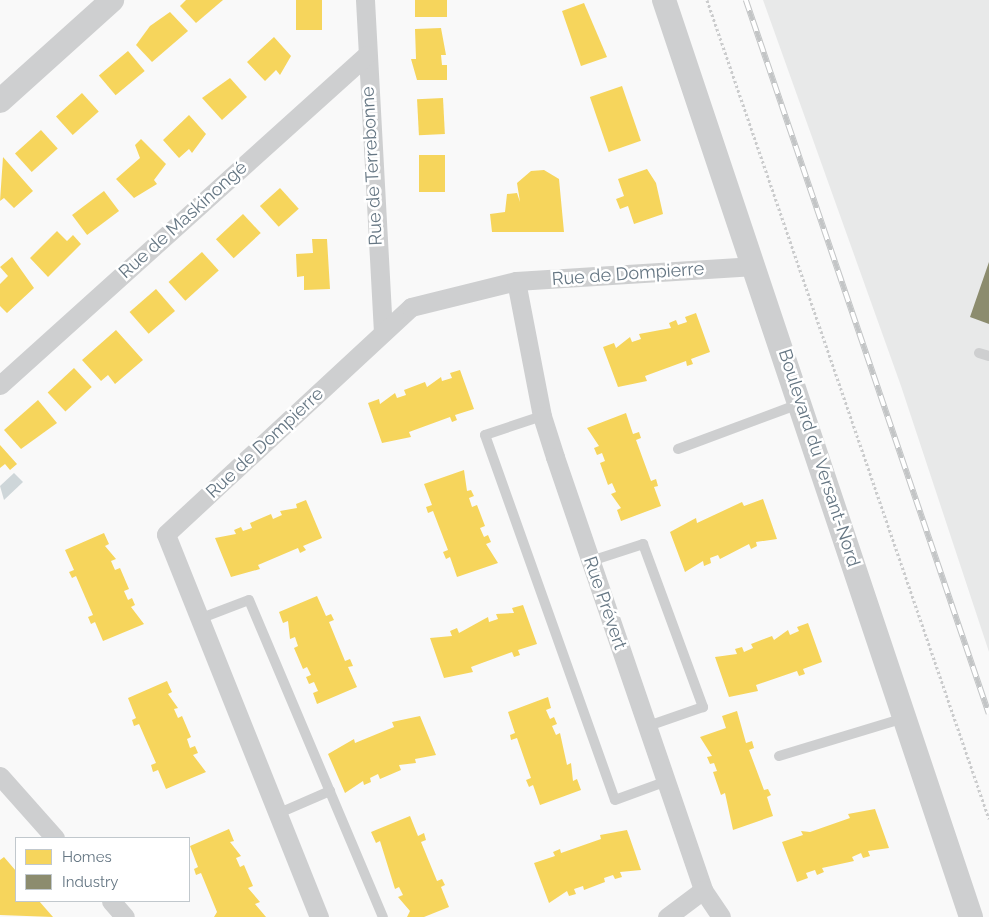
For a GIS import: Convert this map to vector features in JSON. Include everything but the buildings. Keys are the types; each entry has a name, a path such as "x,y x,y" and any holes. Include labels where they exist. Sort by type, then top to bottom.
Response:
{"street":[{"path":"0,101 112,0"},
{"name":"Rue de Terrebonne","path":"365,0 366,56 383,331"},
{"name":"Boulevard du Versant-Nord","path":"664,0 755,266 971,917"},
{"name":"Rue de Maskinongé","path":"0,385 366,56"},
{"name":"Rue de Dompierre","path":"319,917 166,534 301,413 383,331 411,307 516,281 755,266"},
{"name":"Rue Prévert","path":"516,281 542,416 704,890 721,917"},
{"path":"0,776 54,837"},
{"path":"667,917 704,890"},
{"path":"112,902 125,917"}],"lane":[{"path":"678,449 800,403"},
{"path":"542,416 485,435 491,453 615,800 667,782"},
{"path":"590,561 643,544 703,707 648,726"},
{"path":"199,620 249,600 383,917"},
{"path":"779,756 905,718"},
{"path":"277,814 330,791"}],"path":[{"path":"707,0 989,819"}],"shaded area":[{"path":"763,0 989,0 989,652 901,386"},
{"path":"14,473 23,482 4,500 0,486"}],"railway":[{"path":"746,0 989,714"}]}
